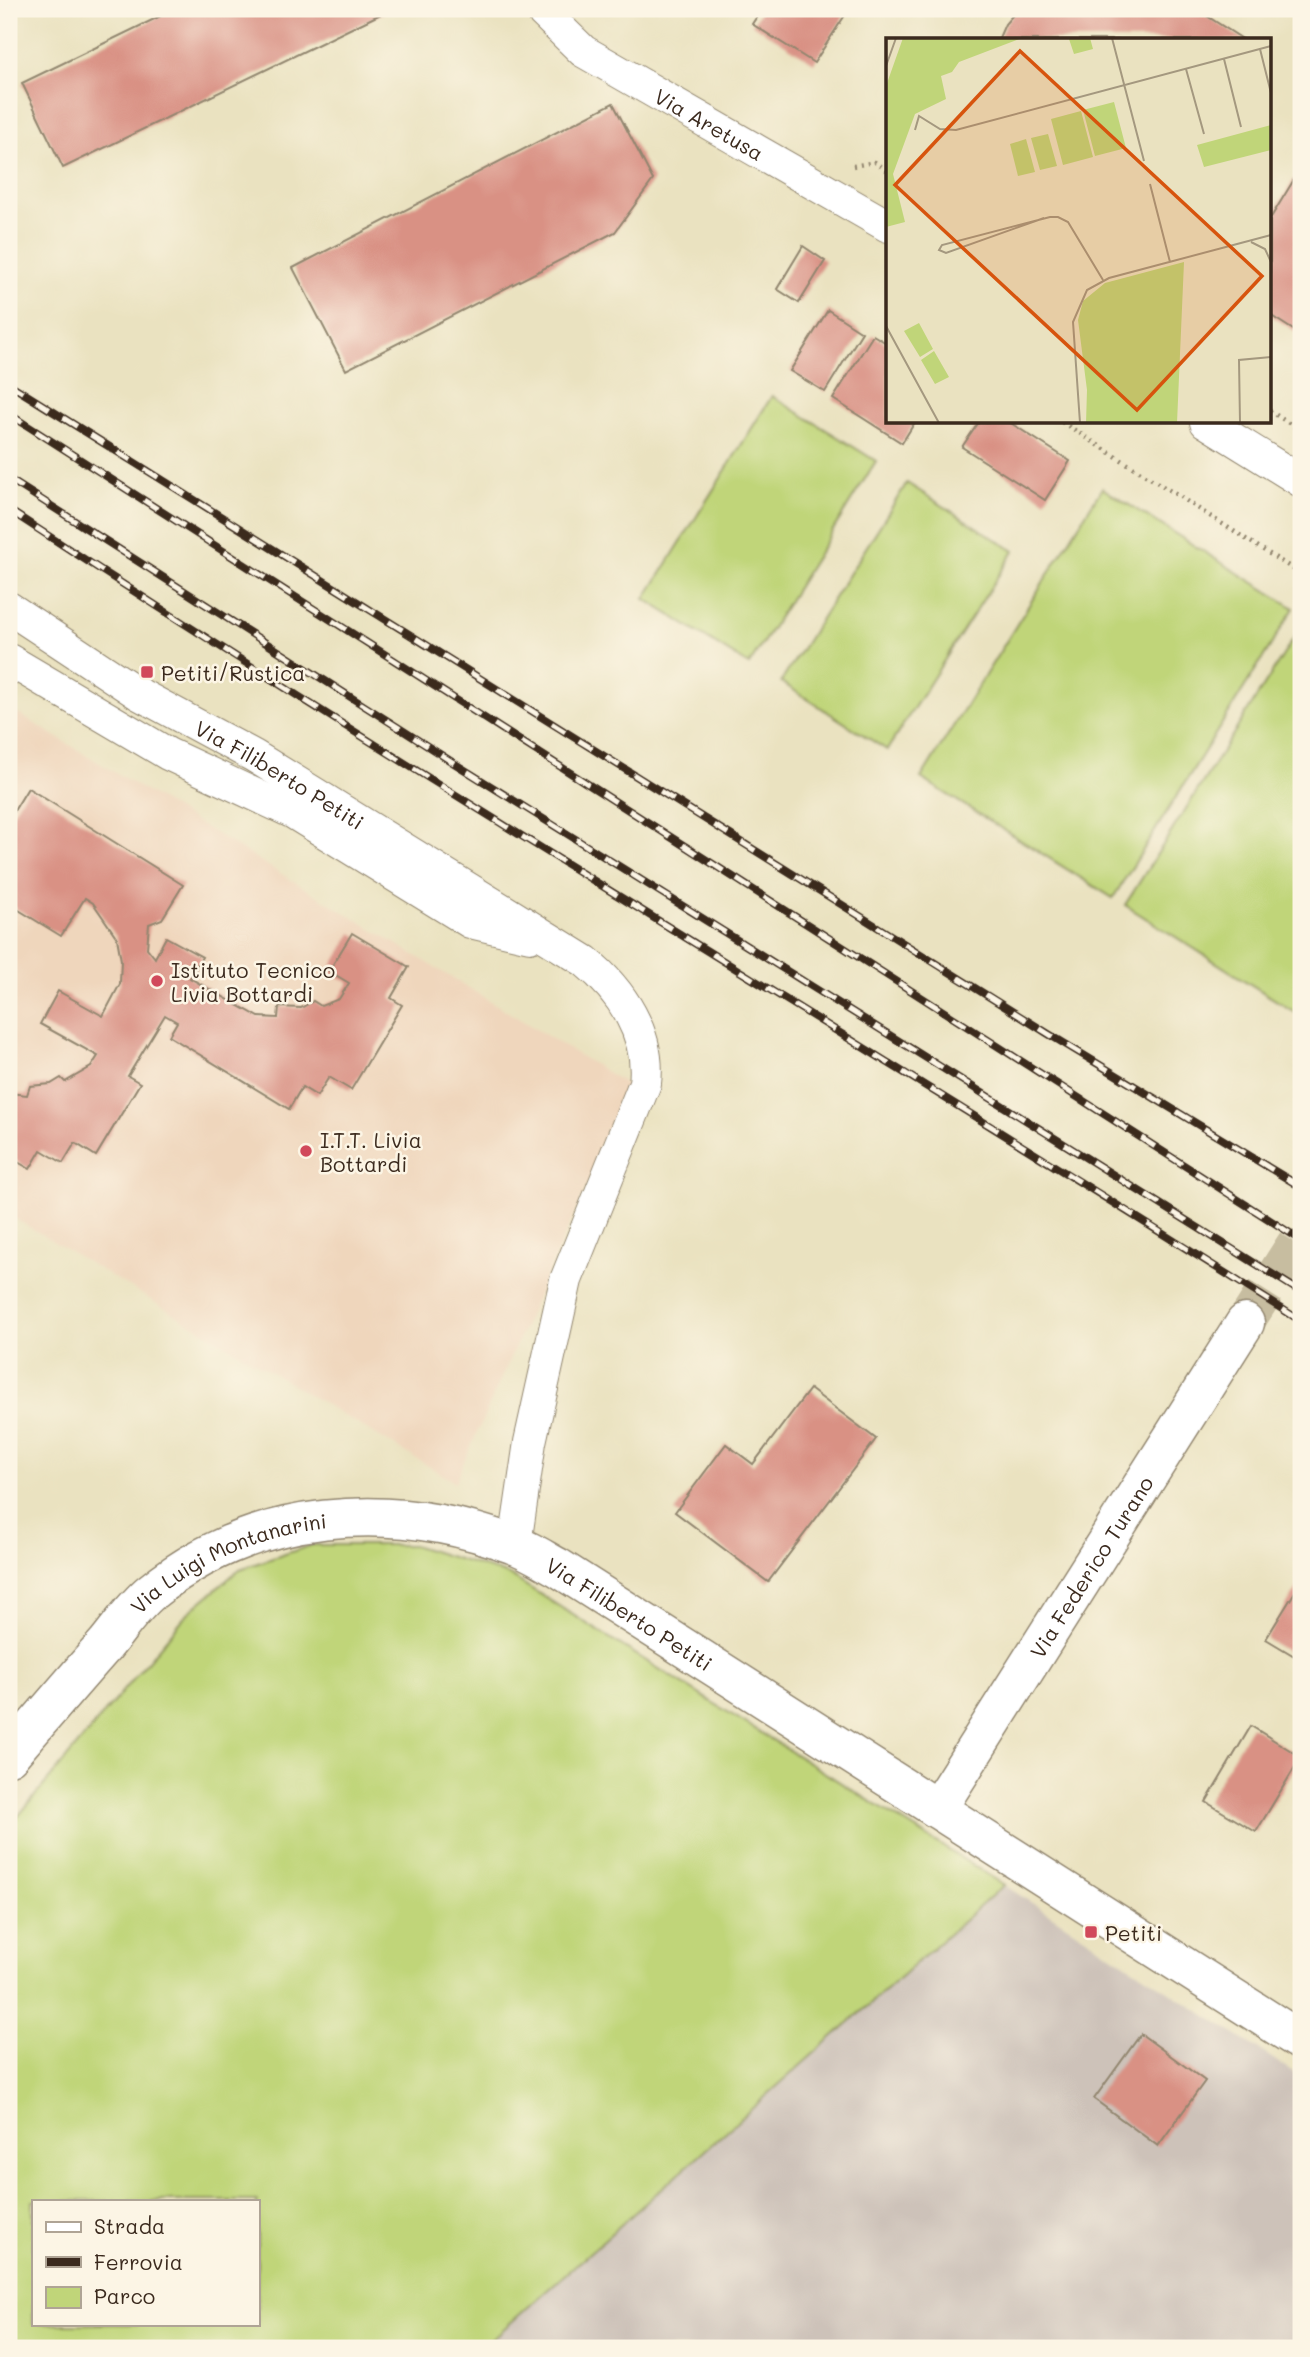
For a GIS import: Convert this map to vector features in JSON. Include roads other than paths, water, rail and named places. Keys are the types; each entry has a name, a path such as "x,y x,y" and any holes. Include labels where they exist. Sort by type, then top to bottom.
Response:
{"street":[{"name":"Via Aretusa","path":"540,9 583,51 886,225"},
{"path":"1209,424 1301,481"},
{"name":"Via Filiberto Petiti","path":"9,608 139,694 254,756 551,941 595,969 618,993 634,1023 647,1069 642,1094 566,1280 530,1442 515,1544 559,1569 1301,2041"},
{"name":"Via Filiberto Petiti","path":"9,660 168,754 292,812 470,922 551,941"},
{"name":"Via Federico Turano","path":"937,1809 1245,1324"},
{"name":"Via Luigi Montanarini","path":"9,1756 149,1594 187,1565 248,1536 316,1519 384,1516 458,1527 515,1544"}],"tunnel":[{"path":"1245,1323 1301,1235"}],"railway":[{"path":"9,384 1047,1033 1301,1187"},
{"path":"9,414 1301,1240"},
{"path":"9,479 457,765 1301,1292"},
{"path":"9,510 330,716 1301,1321"}],"place":[{"name":"Petiti/Rustica","path":"147,672"},
{"name":"Istituto Tecnico Livia Bottardi","path":"157,981"},
{"name":"I.T.T. Livia Bottardi","path":"306,1151"},
{"name":"Petiti","path":"1091,1932"}]}
